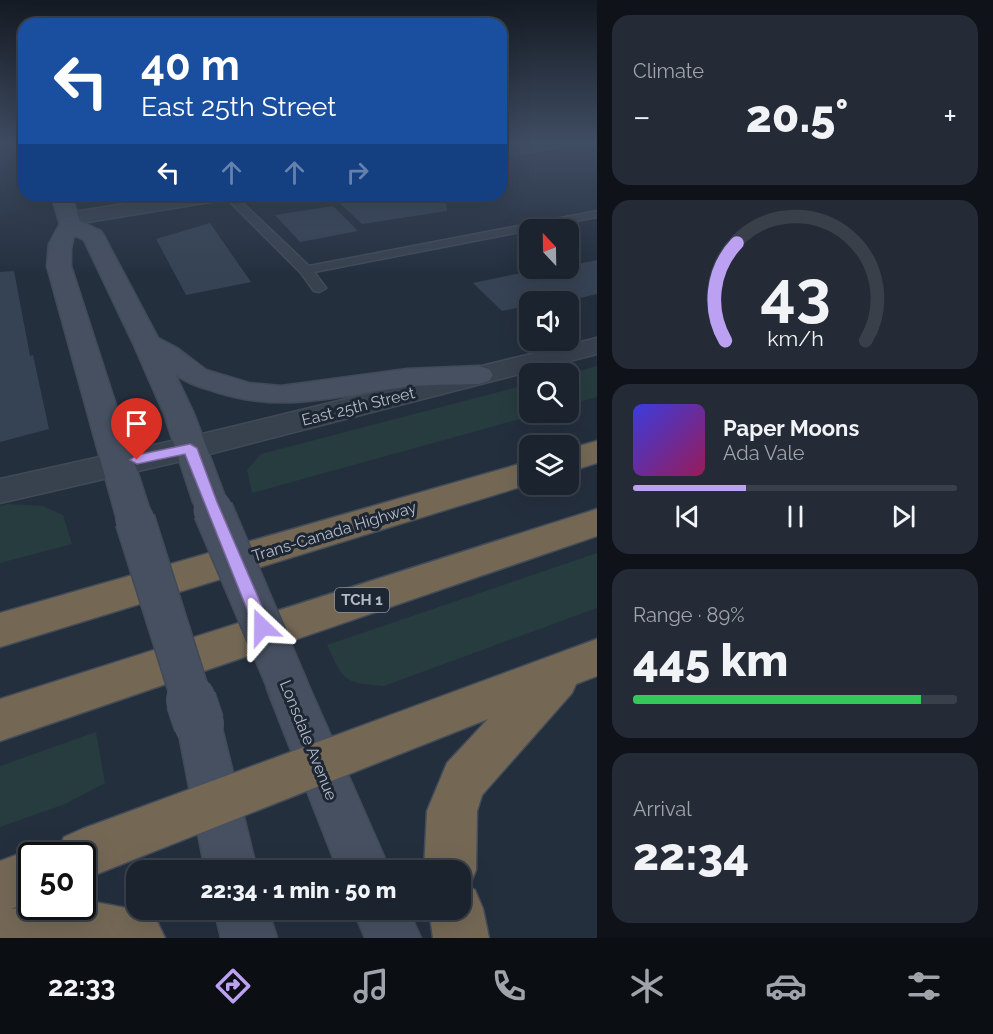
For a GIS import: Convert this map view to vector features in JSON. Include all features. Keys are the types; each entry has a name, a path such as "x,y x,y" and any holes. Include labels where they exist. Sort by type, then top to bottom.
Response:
{"highway":[{"path":"579,458 597,452"},
{"name":"Trans-Canada Highway","path":"0,630 519,475"},
{"name":"TCH 1","path":"0,720 597,522"},
{"path":"96,850 320,766 581,664"},
{"path":"450,860 452,811 464,780 520,717 581,664"},
{"path":"0,887 18,880"},
{"path":"458,920 461,938"},
{"path":"0,938 84,927 136,938"}],"main road":[{"path":"63,201 70,222 62,234 59,245 59,266 199,724 229,860"},
{"name":"Lonsdale Avenue","path":"70,222 93,236 147,343 179,414 210,502 360,860"},
{"path":"147,343 167,354 196,376 247,392 281,395 317,392 407,378 479,375"},
{"path":"244,920 249,938"},
{"path":"385,920 393,938"}],"street":[{"path":"70,222 184,201"},
{"name":"East 25th Street","path":"0,491 190,448 597,346"}],"lane":[{"path":"234,201 306,270 320,288"},
{"path":"306,270 597,214"}],"green space":[{"path":"597,366 597,397 579,402 579,371"},
{"path":"519,387 519,419 252,493 247,470 261,454"},
{"path":"8,504 43,506 63,515 72,544 0,563 0,506"},
{"path":"597,553 597,608 384,686 361,684 347,678 337,667 327,645"},
{"path":"96,732 105,783 65,804 0,827 0,766"}],"building":[{"path":"337,201 446,201 447,211 362,224"},
{"path":"333,206 358,231 300,242 275,215"},
{"path":"210,223 251,282 186,295 156,239"},
{"path":"597,260 597,294 579,298 579,291 519,291 519,307 502,311 473,283 519,273 519,279 579,279 579,264"},
{"path":"14,271 30,356 33,355 49,429 0,442 0,272"}],"route":[{"path":"137,460 190,448 262,627"}]}
